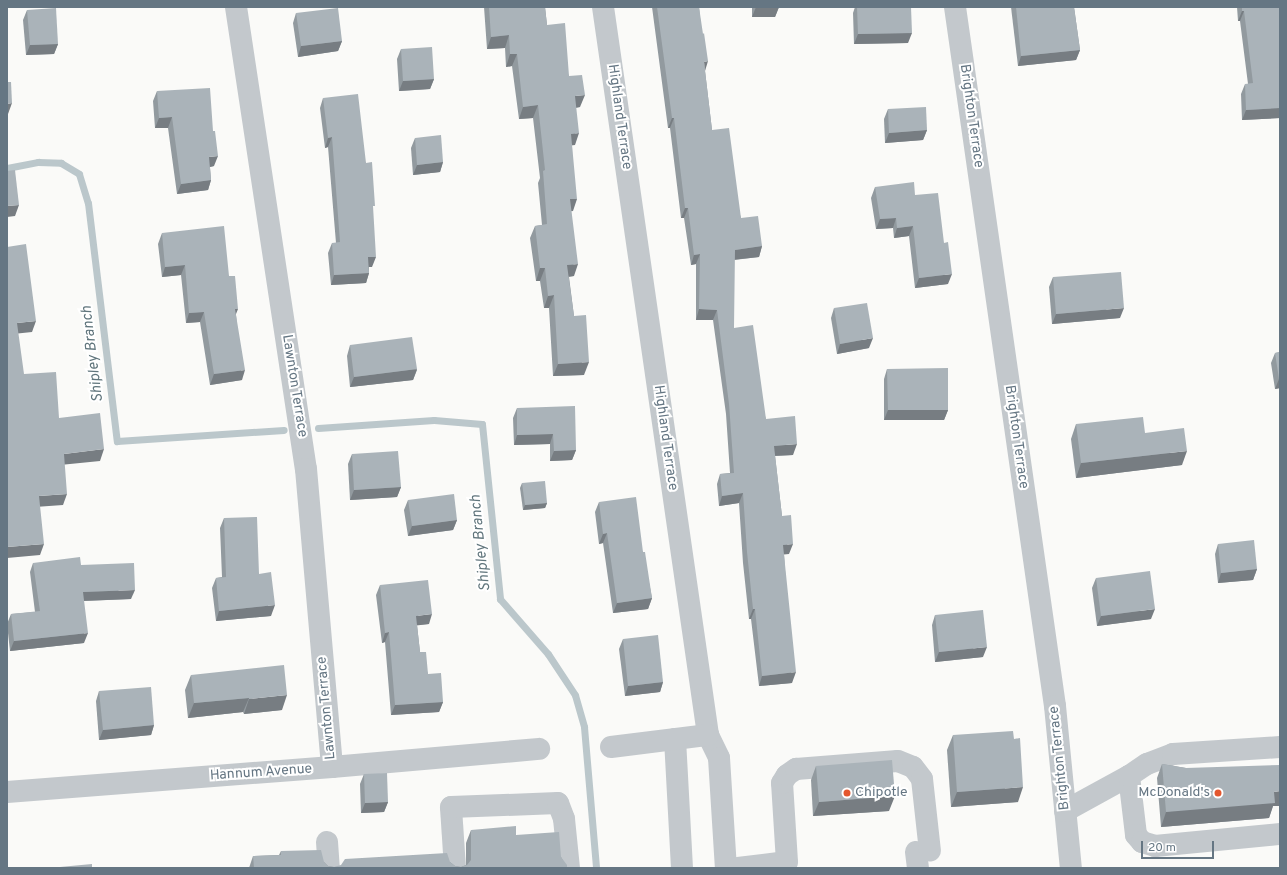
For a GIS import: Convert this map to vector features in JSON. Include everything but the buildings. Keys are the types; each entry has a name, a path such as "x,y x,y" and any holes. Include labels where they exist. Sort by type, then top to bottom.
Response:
{"street":[{"name":"Lawnton Terrace","path":"236,7 306,469 332,767"},
{"name":"Highland Terrace","path":"603,7 708,735 719,758 726,868"},
{"name":"Brighton Terrace","path":"955,7 1055,706 1071,868"},
{"path":"611,747 708,735"},
{"path":"676,739 682,868"},
{"path":"1066,811 1129,776 1147,764 1173,754 1280,747"},
{"name":"Hannum Avenue","path":"7,792 332,767 539,749"},
{"path":"738,868 787,862 782,783 787,775 796,769 898,761 913,767 922,779 921,857"},
{"path":"1147,764 1180,770 1280,767"},
{"path":"1129,776 1136,836 1142,842 1155,846 1280,834"},
{"path":"455,868 451,807 558,803 564,819 569,868"},
{"path":"1136,832 1280,824"},
{"path":"327,842 328,868"}],"waterway":[{"name":"Shipley Branch","path":"7,168 38,162 61,163 79,174 88,203 117,441 284,430"},
{"name":"Shipley Branch","path":"318,428 434,420 482,424 500,599 548,654 575,695 584,727 596,868"}],"place":[{"name":"Chipotle","path":"847,793"},
{"name":"McDonald's","path":"1218,793"}]}
